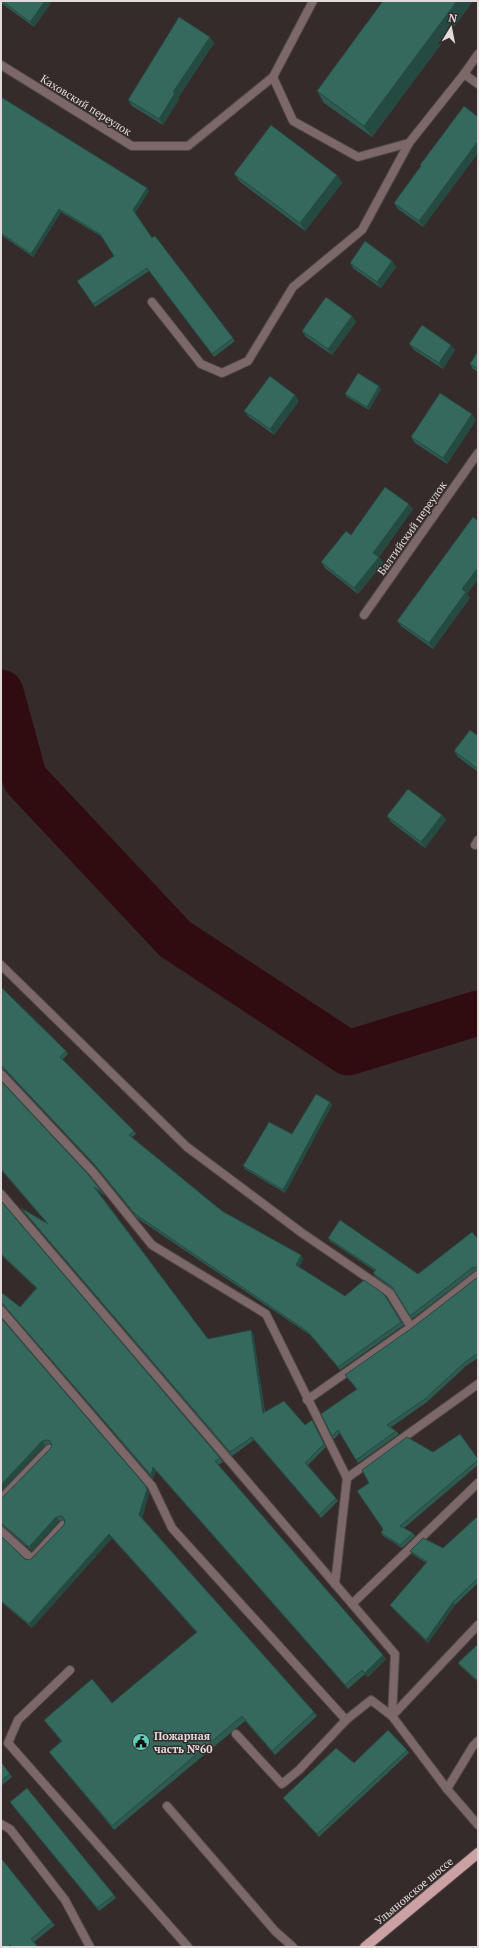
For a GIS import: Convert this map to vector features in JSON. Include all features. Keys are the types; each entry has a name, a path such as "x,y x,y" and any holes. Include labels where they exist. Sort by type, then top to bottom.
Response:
{"main road":[{"name":"Ульяновское шоссе","path":"365,1947 478,1853"}],"street":[{"path":"313,1 273,77 293,122 358,157 410,143"},
{"path":"152,302 201,364 222,373 248,361 293,287 362,230 410,143 478,54"},
{"name":"Каховский переулок","path":"1,65 132,146 188,146 273,77"},
{"path":"464,74 478,84"},
{"name":"Балтийский переулок","path":"364,615 478,453"},
{"path":"1,965 187,1146 302,1233 390,1292 411,1327"},
{"path":"1,1074 93,1172 152,1245 266,1314 347,1478 335,1584"},
{"path":"1,1194 395,1654 392,1716"},
{"path":"308,1400 411,1327 478,1275"},
{"path":"1,1310 152,1486 172,1528 346,1720"},
{"path":"347,1478 478,1384"},
{"path":"1,1499 49,1449"},
{"path":"352,1604 478,1483"},
{"path":"1,1531 32,1559 63,1525"},
{"path":"392,1716 478,1625"},
{"path":"70,1670 18,1720 8,1743 188,1947"},
{"path":"236,1734 282,1784 299,1770 346,1720 371,1700 392,1716 447,1789 478,1825"},
{"path":"447,1789 473,1746 478,1741"},
{"path":"167,1806 275,1931 293,1947"},
{"path":"1,1824 10,1829 65,1900 88,1946"}],"building":[{"path":"2,1 45,1 30,22"},
{"path":"383,1 457,1 364,126 317,91"},
{"path":"179,17 210,37 173,92 175,93 159,119 128,100"},
{"path":"1,97 147,188 133,210 152,238 155,236 233,338 212,354 147,268 93,304 77,281 114,256 100,234 59,209 31,254 1,233"},
{"path":"464,106 478,117 478,141 419,221 394,203"},
{"path":"271,125 337,175 300,223 234,174"},
{"path":"365,241 392,261 377,282 350,263"},
{"path":"326,297 352,316 328,349 302,331"},
{"path":"422,325 451,345 439,363 409,344"},
{"path":"478,351 478,369 470,364"},
{"path":"358,373 379,386 367,407 345,394"},
{"path":"270,376 295,395 270,429 244,411"},
{"path":"440,393 472,414 443,458 411,437"},
{"path":"385,487 409,504 373,553 379,557 354,588 321,562 346,531 351,535"},
{"path":"473,517 478,521 478,568 462,589 466,592 429,643 397,621"},
{"path":"470,730 478,736 478,769 454,751"},
{"path":"408,789 442,815 421,842 387,816"},
{"path":"1,987 66,1051 60,1057 134,1131 129,1135 222,1211 301,1255 296,1265 345,1296 364,1280 384,1294 401,1322 338,1367 308,1332 135,1214 95,1165 3,1067 1,1067"},
{"path":"1,1081 87,1173 103,1193 94,1187 208,1339 251,1330 263,1413 284,1401 305,1425 312,1420 324,1444 305,1463 336,1498 319,1515 252,1437 230,1452 21,1208 48,1224 1,1169"},
{"path":"316,1094 330,1102 283,1190 243,1166 269,1122 292,1134"},
{"path":"1,1201 220,1458 215,1461 383,1655 365,1673 362,1670 345,1685 153,1467 151,1475 1,1302 1,1292 20,1307 37,1288 1,1254"},
{"path":"340,1220 418,1274 472,1232 478,1239 478,1267 472,1268 410,1316 392,1287 373,1273 376,1270 328,1238"},
{"path":"478,1277 478,1353 464,1363 425,1399 387,1425 396,1431 356,1460 338,1430 332,1436 321,1414 357,1389 345,1375 412,1328"},
{"path":"1,1318 145,1485 147,1489 139,1515 314,1712 272,1751 242,1716 112,1826 49,1752 62,1741 44,1720 92,1679 112,1703 197,1632 109,1534 29,1624 1,1601 1,1536 25,1559 30,1560 64,1525 65,1520 62,1516 56,1517 29,1547 1,1523 1,1499 52,1446 50,1441 42,1441 1,1485"},
{"path":"460,1434 478,1460 400,1526 413,1533 400,1545 381,1533 383,1529 357,1491 369,1483 362,1470 407,1437 433,1452"},
{"path":"478,1516 478,1578 453,1602 426,1640 390,1605 427,1562 410,1551 423,1538 443,1548"},
{"path":"478,1644 478,1681 458,1663"},
{"path":"388,1730 407,1750 317,1834 283,1798 336,1748 354,1763"},
{"path":"1,1762 10,1774 1,1781"},
{"path":"27,1788 114,1895 97,1908 10,1802"},
{"path":"1,1858 52,1922 31,1939 38,1947 12,1947 10,1945 8,1947 1,1947"}],"waterway":[{"path":"1,692 25,779 175,939 348,1053 478,1013"}],"place":[{"name":"Пожарная часть №60","path":"141,1742"}]}
